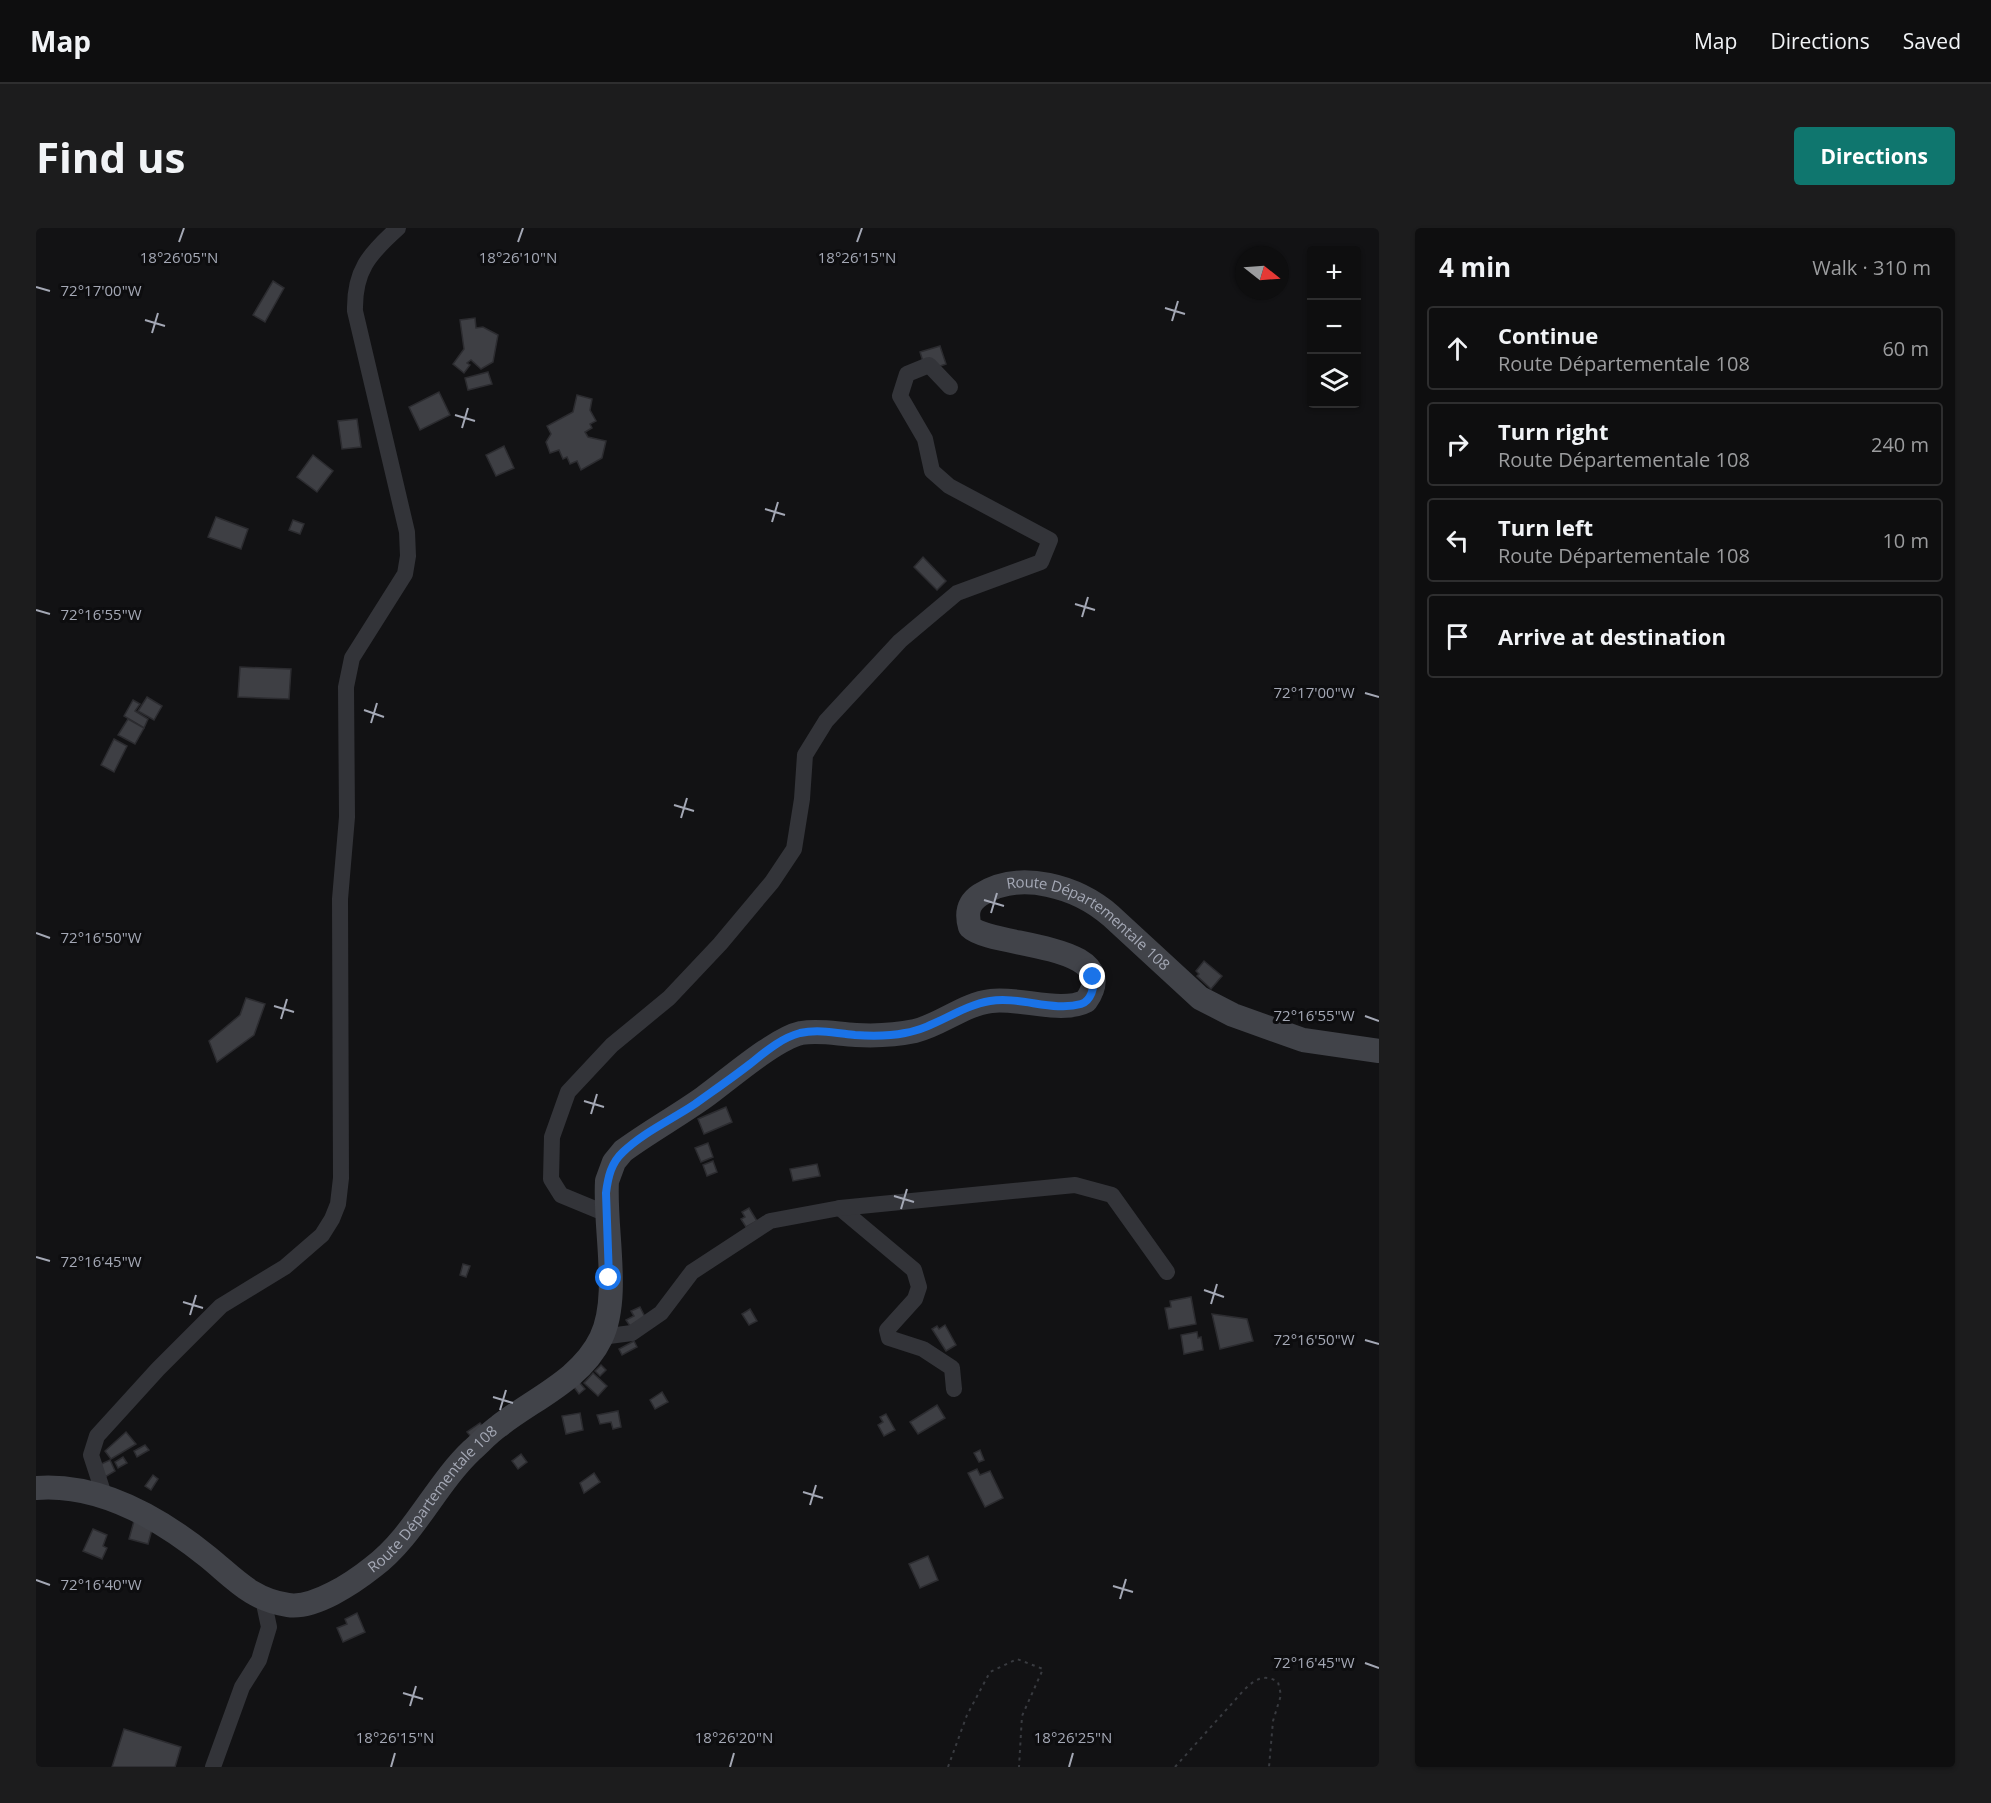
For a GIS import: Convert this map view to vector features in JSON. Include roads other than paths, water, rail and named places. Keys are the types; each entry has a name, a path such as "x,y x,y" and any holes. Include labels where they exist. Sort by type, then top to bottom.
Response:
{"main road":[{"name":"Route Départementale 108","path":"36,1488 69,1488 105,1498 145,1515 182,1537 242,1587 263,1599 297,1606 312,1603 356,1580 376,1565 404,1537 457,1465 499,1425 557,1387 594,1350 609,1315 606,1193 614,1162 623,1152 658,1126 710,1093 768,1049 800,1034 826,1032 857,1035 902,1034 919,1030 990,1001 1024,1001 1058,1005 1076,1005 1086,1001 1094,982 1089,969 1078,960 1033,945 980,933 970,927 968,909 976,898 996,887 1014,883 1041,883 1084,897 1101,907 1200,998 1233,1015 1303,1040 1379,1051"}],"street":[{"path":"105,1498 91,1455 97,1436 158,1369 221,1306 285,1267 322,1235 338,1204 341,1178 340,899 347,817 346,687 352,658 405,574 408,556 406,532 355,311 354,291 361,271 378,246 398,228"},
{"path":"606,1214 561,1196 552,1179 552,1137 568,1092 612,1046 669,998 720,944 772,882 794,849 806,755 826,721 900,641 957,593 1041,562 1050,540 950,486 932,471 925,439 900,396 907,374 929,365 950,387"},
{"path":"601,1337 632,1333 660,1313 692,1272 770,1221 840,1208 1075,1185 1112,1195 1167,1272"},
{"path":"840,1208 914,1270 919,1287 915,1299 887,1330 889,1338 923,1348 952,1368 954,1389"},
{"path":"213,1767 242,1687 259,1660 269,1627 263,1599"}]}
